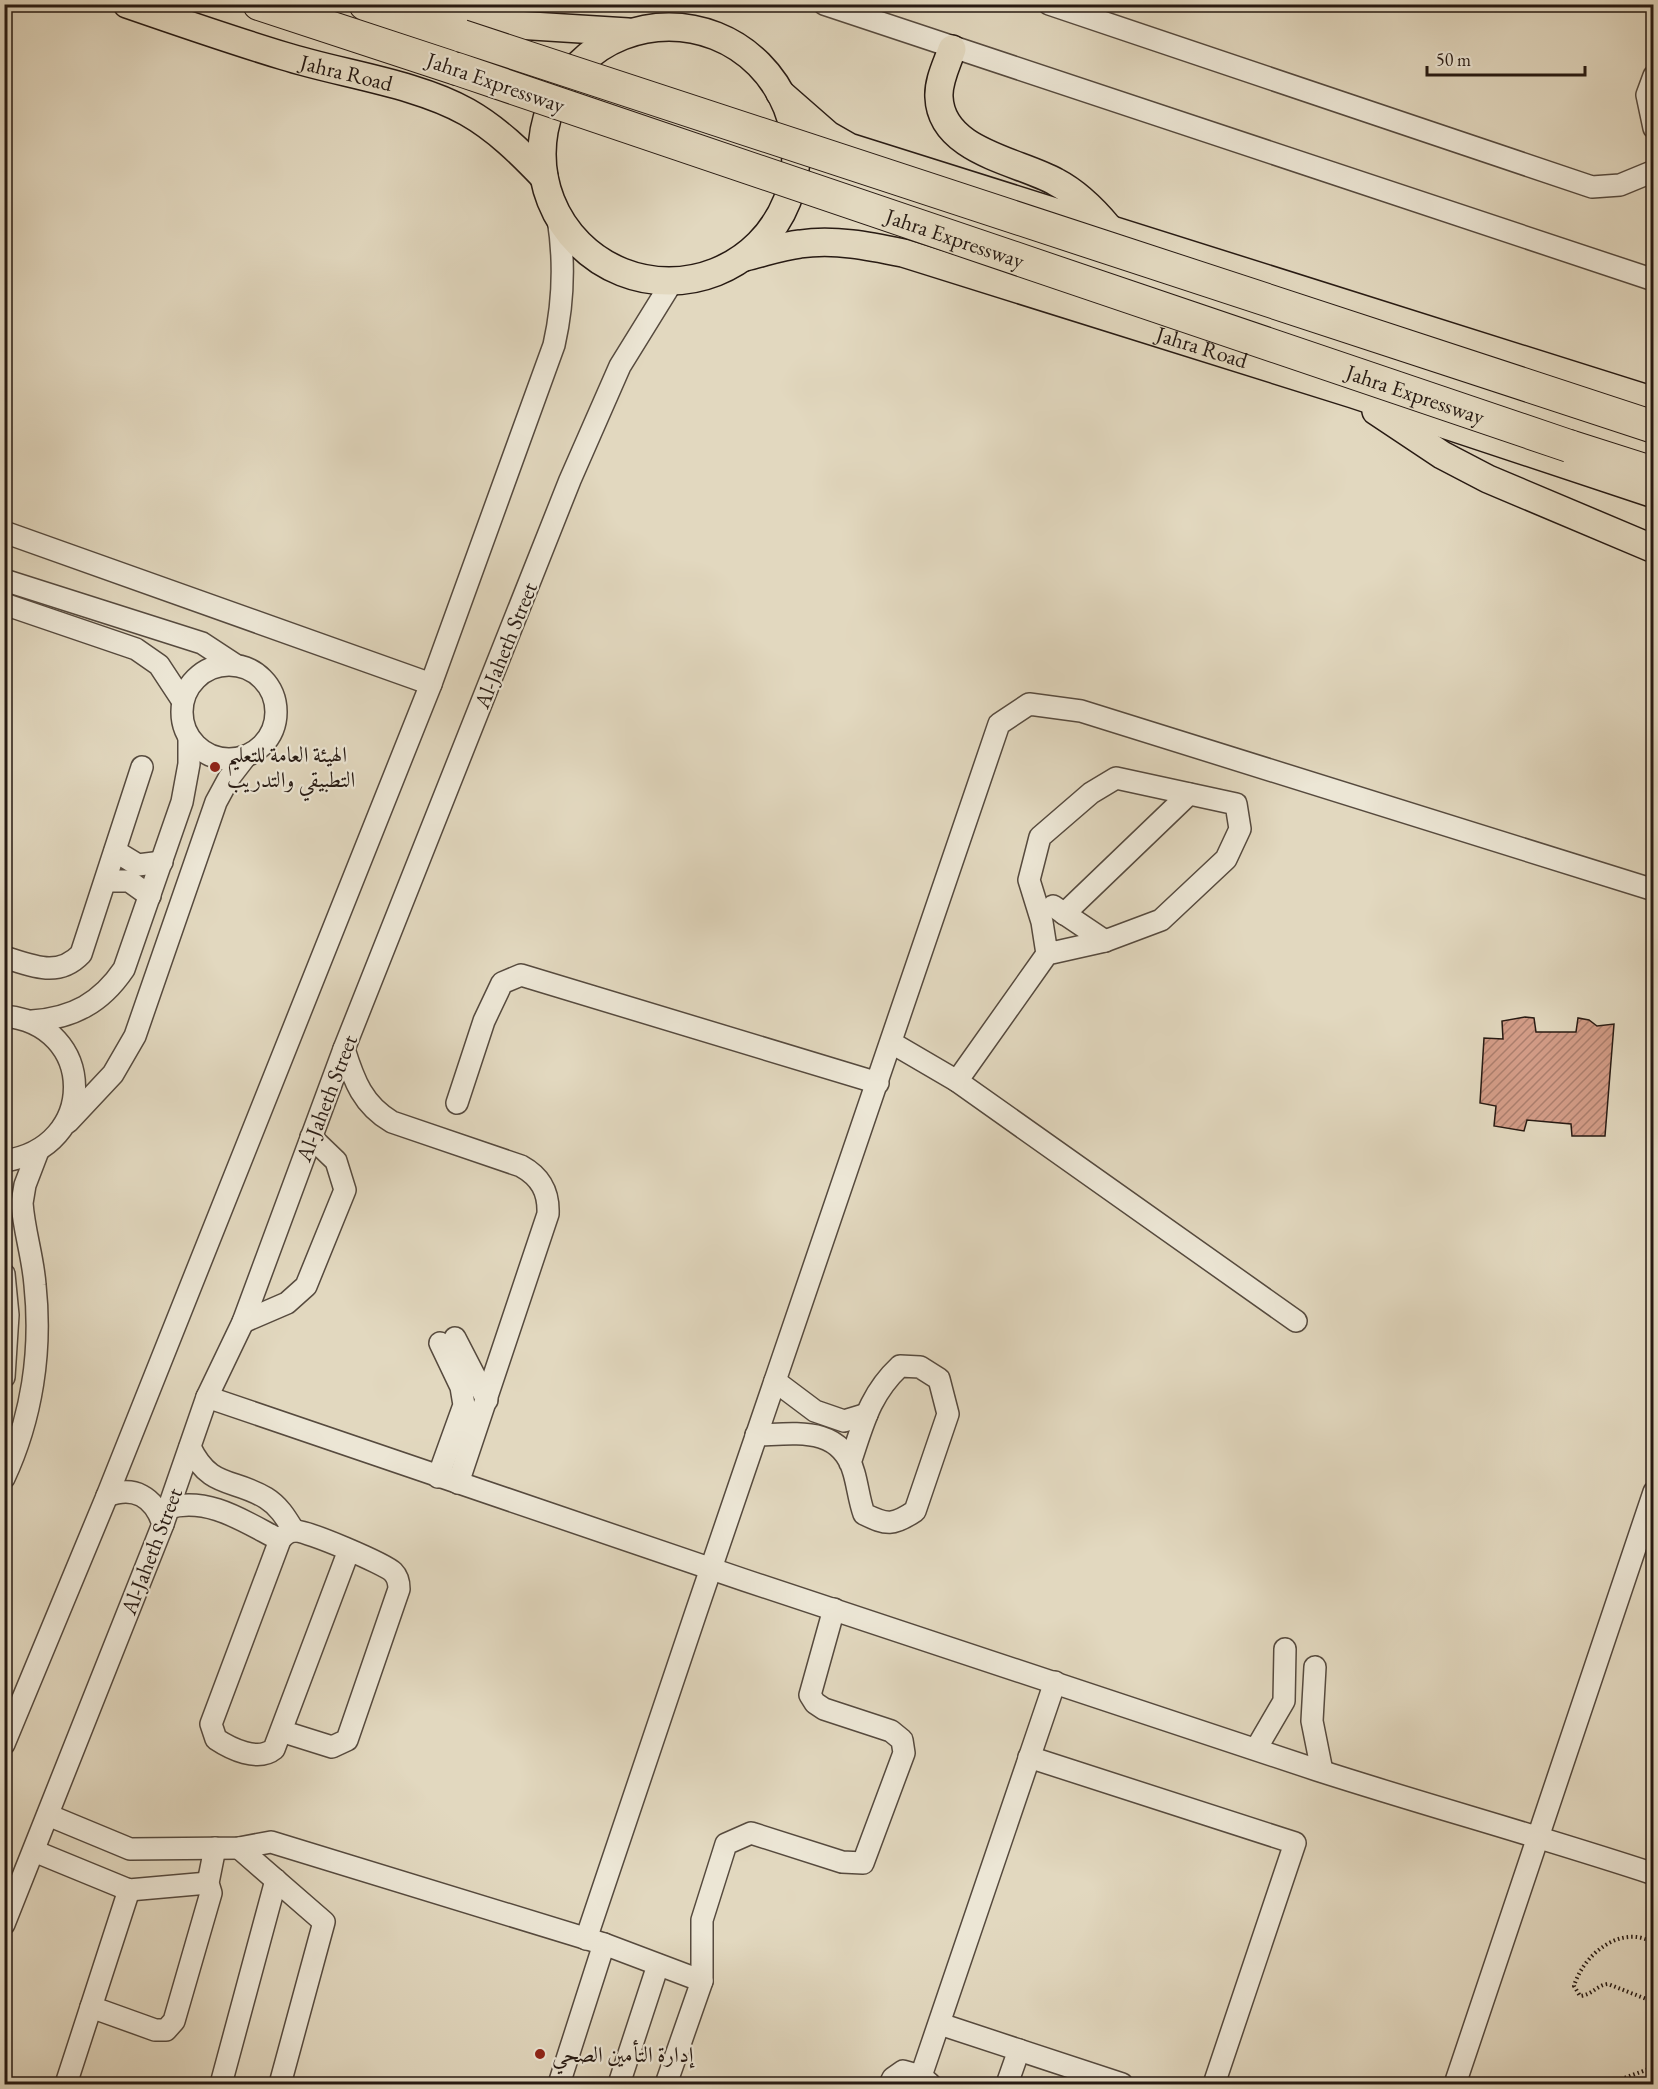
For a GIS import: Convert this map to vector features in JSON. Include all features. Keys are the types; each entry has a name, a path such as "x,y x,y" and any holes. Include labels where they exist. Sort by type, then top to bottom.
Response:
{"highway":[{"name":"Jahra Expressway","path":"259,4 1653,473"},
{"name":"Jahra Expressway","path":"365,4 1653,428"}],"main road":[{"name":"Jahra Road","path":"127,4 284,57 433,96 467,112 497,133 521,152 544,177"},
{"path":"428,4 500,24 629,32 667,26 687,28 724,39 756,62 780,93 828,135 849,147 1653,401"},
{"path":"629,32 593,51 564,80 547,117 541,157 544,177 558,218 583,248 615,270 652,281 672,282 710,275 745,257 773,228 784,210 793,182 796,152 794,131 780,93"},
{"path":"952,49 941,81 939,98 943,116 953,130 981,152 1040,174 1072,191 1109,228"},
{"name":"Jahra Road","path":"745,257 799,244 828,242 858,244 903,253 1353,394 1653,494"},
{"path":"1353,394 1442,455 1488,479 1653,549"}],"street":[{"path":"824,4 952,49 1653,280"},
{"path":"1049,4 1592,187 1620,184 1653,171"},
{"path":"1653,75 1647,95 1653,128"},
{"path":"4,1744 107,1496 431,684 554,345 564,286 564,257 558,218"},
{"name":"Al-Jaheth Street","path":"4,1924 165,1516 207,1397 243,1322 344,1049 570,480 620,366 672,282"},
{"path":"4,532 431,684"},
{"path":"4,580 202,643 234,664 260,676 275,699 274,727 268,739 246,756 229,778 216,802 135,1036 113,1074 50,1144 22,1158 4,1161"},
{"path":"4,604 136,649 159,665 182,700 183,727 198,748 221,759 246,756"},
{"path":"182,700 196,677 220,664 234,664"},
{"path":"558,2085 595,1942 709,1569 892,1043 999,724 1029,704 1081,711 1653,890"},
{"path":"4,1016 32,1021 54,1020 75,1013 95,1002 111,987 124,969 185,789 189,738"},
{"path":"4,957 46,969 66,966 86,945 142,767"},
{"path":"957,1081 1047,954 1105,941 1161,920 1226,859 1240,829 1236,804 1116,778 1091,794 1040,837 1029,880 1047,954"},
{"path":"1064,914 1189,794"},
{"path":"116,851 138,865 162,862"},
{"path":"106,881 129,881 150,896"},
{"path":"1033,893 1105,941"},
{"path":"457,1103 484,1021 501,983 521,975 878,1083"},
{"path":"32,1021 62,1046 71,1064 75,1083 74,1103 68,1122"},
{"path":"892,1043 957,1081 1296,1321"},
{"path":"344,1049 361,1095 380,1115 392,1122 521,1166 532,1172 546,1191 548,1214 458,1483"},
{"path":"243,1322 287,1303 306,1286 345,1191 336,1161 311,1137"},
{"path":"4,1478 19,1442 34,1376 38,1314 22,1203 27,1177 38,1151"},
{"path":"4,1274 8,1315 4,1377"},
{"path":"438,1476 464,1405 447,1341 487,1400"},
{"path":"756,1435 807,1434 823,1437 845,1452 854,1473 857,1497 864,1514 884,1524 901,1520 915,1511 948,1414 939,1379 920,1367 900,1366 880,1385 850,1463"},
{"path":"775,1381 815,1411 844,1421 867,1414"},
{"path":"207,1397 709,1569 1322,1771 1539,1836 1653,1874"},
{"path":"190,1447 199,1466 221,1480 265,1498 283,1513 287,1535 211,1724 213,1734 221,1742 259,1756 274,1749 348,1550"},
{"path":"107,1496 118,1492 142,1495 165,1516 183,1504 210,1507 287,1535 348,1550 391,1570 399,1584 351,1735 343,1743 332,1747 281,1731"},
{"path":"1455,2085 1653,1492"},
{"path":"666,2085 702,1981 702,1920 726,1844 751,1833 842,1862 862,1863 904,1753 902,1740 891,1731 824,1709 815,1703 810,1695 834,1609"},
{"path":"1256,1749 1284,1701 1285,1649"},
{"path":"1315,1667 1312,1721 1322,1771"},
{"path":"890,2085 893,2078 903,2071 925,2080 940,2024 1055,1682"},
{"path":"1029,1757 1295,1843 1214,2085"},
{"path":"48,1815 130,1849 239,1848 271,1842 595,1942 702,1981"},
{"path":"91,2007 155,2030 166,2030 174,2021 211,1893 208,1883 214,1848"},
{"path":"239,1848 324,1922 280,2085"},
{"path":"34,1851 129,1890 208,1883"},
{"path":"221,2085 276,1881"},
{"path":"66,2085 129,1890"},
{"path":"619,2085 658,1965"},
{"path":"940,2024 1122,2085"},
{"path":"1007,2085 1018,2050"}],"path":[{"path":"1653,1943 1646,1938 1633,1937 1606,1943 1579,1970 1574,1986 1580,1996 1588,1996 1602,1985 1608,1984 1653,2002"},
{"path":"1608,2085 1653,2067"}],"building":[{"path":"1525,1017 1534,1018 1536,1032 1576,1032 1578,1018 1589,1020 1597,1026 1614,1024 1605,1136 1572,1136 1571,1124 1527,1120 1524,1131 1494,1126 1496,1106 1480,1103 1484,1038 1503,1039 1502,1021"}],"place":[{"name":"الهيئة العامة للتعليم التطبيقي والتدريب","path":"215,767"},
{"name":"إدارة التأمين الصحي","path":"540,2054"}]}
